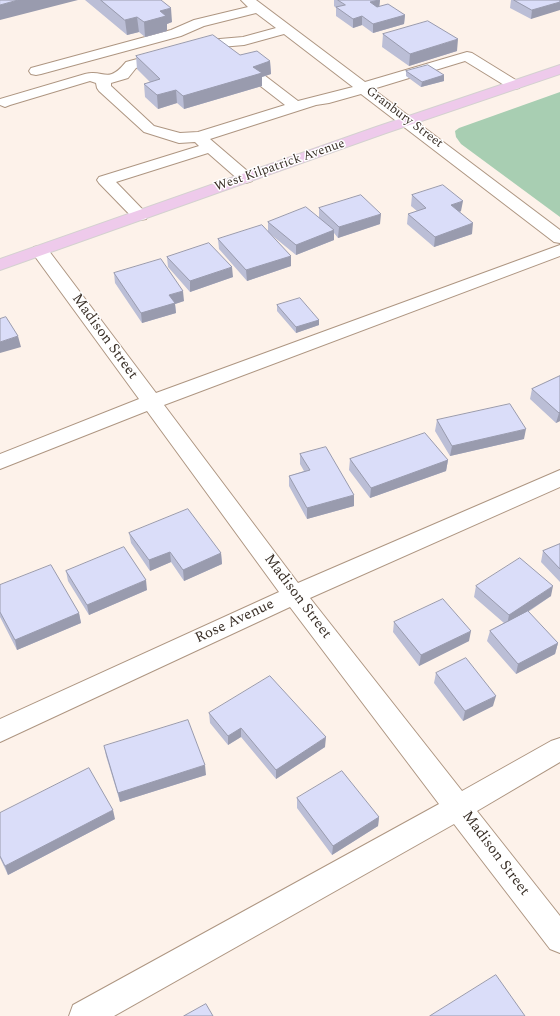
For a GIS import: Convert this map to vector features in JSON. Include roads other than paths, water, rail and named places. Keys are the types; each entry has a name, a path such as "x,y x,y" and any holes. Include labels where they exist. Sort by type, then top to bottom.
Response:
{"main road":[{"name":"West Kilpatrick Avenue","path":"0,265 409,121 560,70"}],"street":[{"name":"Granbury Street","path":"253,4 409,121 560,238"},
{"path":"36,71 176,33 199,23 253,4"},
{"path":"5,102 90,78 105,80 123,75 130,65 215,43 244,41 287,29"},
{"path":"215,43 233,57"},
{"path":"140,215 105,180 296,107 364,88 467,56 514,85"},
{"path":"259,78 296,107"},
{"path":"105,80 103,84 104,88 149,129 179,138 205,142 246,178"},
{"path":"0,462 152,402 560,250"},
{"name":"Madison Street","path":"40,251 294,595 560,939"},
{"name":"Rose Avenue","path":"0,731 294,595 560,478"},
{"path":"84,1016 459,807 560,748"}]}
